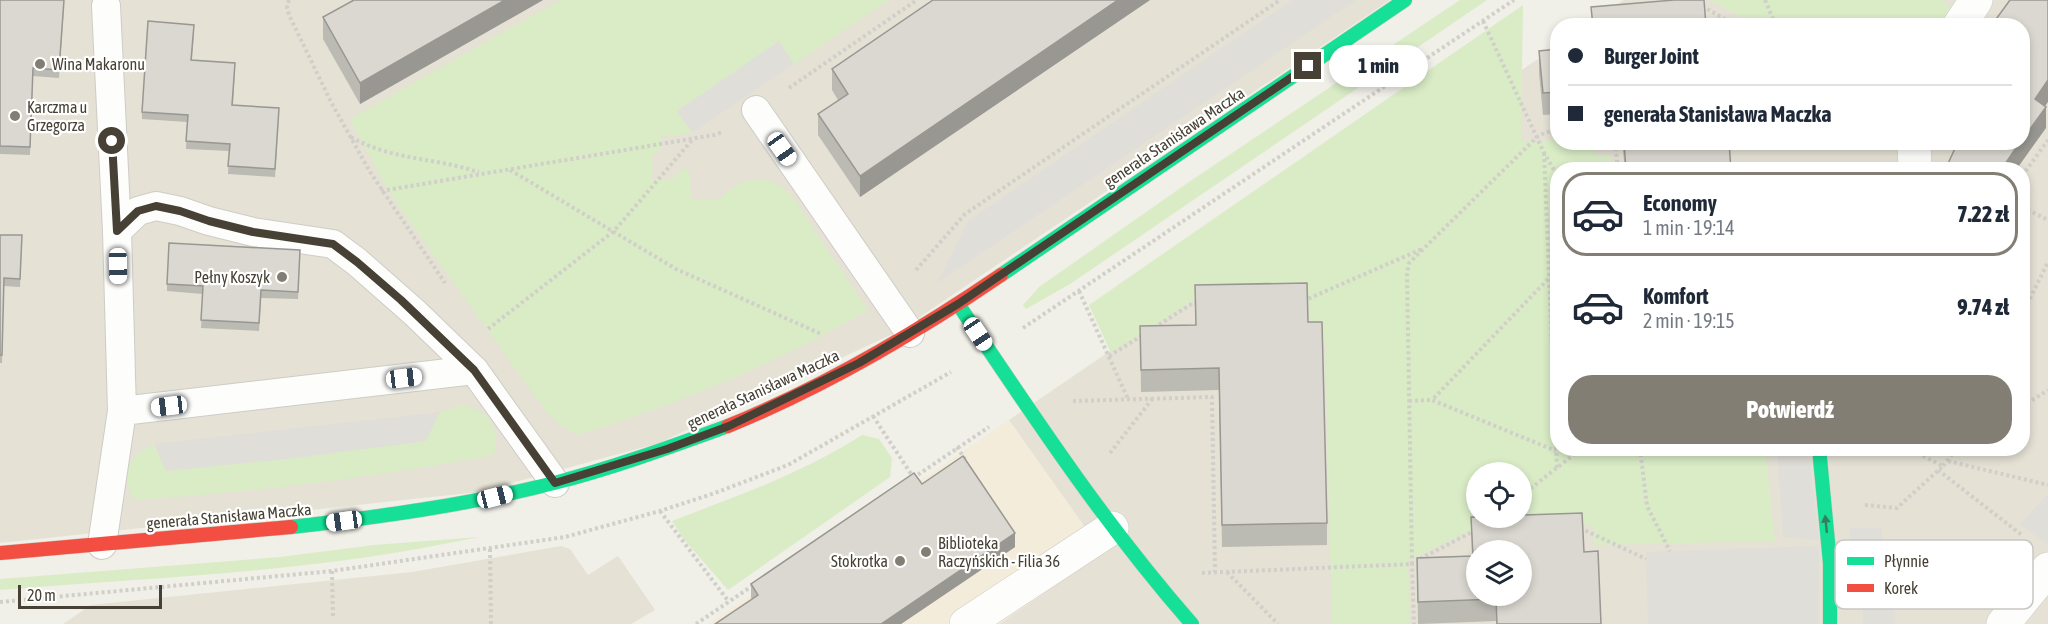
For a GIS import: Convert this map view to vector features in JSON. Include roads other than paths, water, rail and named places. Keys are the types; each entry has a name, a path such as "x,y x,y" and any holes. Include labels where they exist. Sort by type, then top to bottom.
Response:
{"street":[{"name":"generała Stanisława Maczka","path":"0,554 302,527 428,509 555,483 667,449 729,426 859,363 958,304 1405,0"},
{"path":"1964,18 1976,0"},
{"path":"958,304 1112,528 1192,624"},
{"path":"1820,456 1830,563 1830,624"},
{"path":"966,624 1112,528"},
{"path":"2033,587 2048,569"},
{"path":"2003,624 2015,609"}],"lane":[{"path":"102,544 122,411 117,231 106,6"},
{"path":"756,111 910,333"},
{"path":"117,231 138,211 156,206 253,232 333,244 374,276 474,370 555,483"},
{"path":"122,411 474,370"}],"place":[{"name":"Wina Makaronu","path":"40,64"},
{"name":"Karczma u Grzegorza","path":"15,116"},
{"name":"Pełny Koszyk","path":"282,277"},
{"name":"Biblioteka Raczyńskich - Filia 36","path":"926,552"},
{"name":"Stokrotka","path":"900,561"}]}
